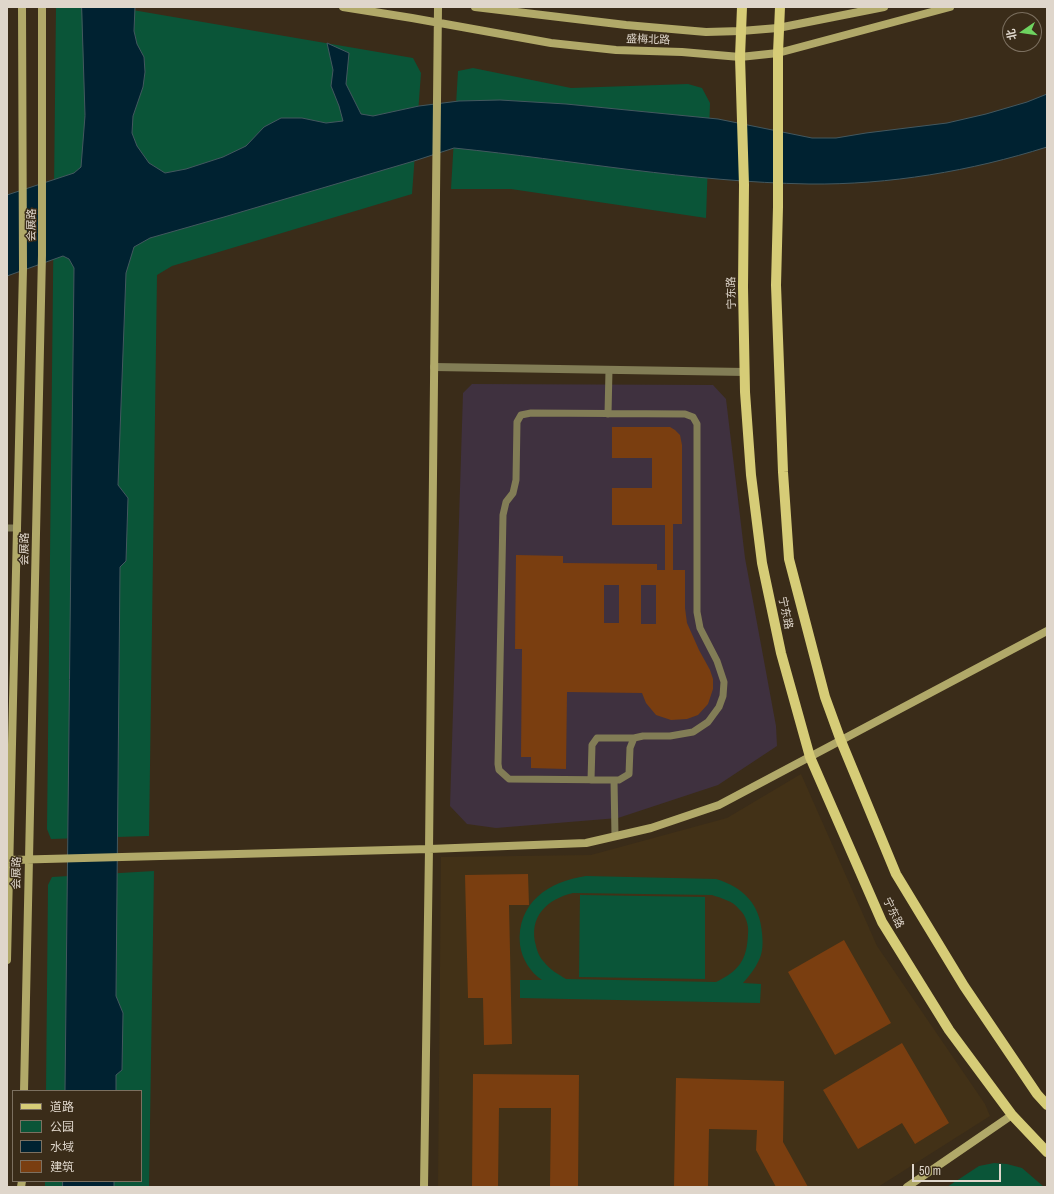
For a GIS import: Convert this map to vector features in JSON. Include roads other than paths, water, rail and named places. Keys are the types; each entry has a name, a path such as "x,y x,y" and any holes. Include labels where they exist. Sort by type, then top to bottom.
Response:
{"main road":[{"name":"宁东路","path":"742,7 740,57 744,185 743,288 745,372 752,475 762,563 781,653 810,757 882,922 949,1030 1012,1115 1047,1152"},
{"name":"宁东路","path":"780,7 778,28 778,207 776,285 783,472 790,559 825,697 841,741 896,874 964,986 1046,1101"}],"street":[{"name":"会展路","path":"7,960 8,860 23,269 24,182 22,7"},
{"name":"会展路","path":"24,1090 42,255 42,7"},
{"name":"盛梅北路","path":"343,7 551,44 616,50 682,52 740,57 778,53 950,7"},
{"path":"424,1187 438,7"},
{"name":"盛梅北路","path":"475,7 626,25 706,32 778,28 884,7"},
{"path":"434,367 745,372"},
{"path":"8,860 429,849 586,843 651,828 719,805 1047,630"},
{"path":"907,1187 1012,1115"}],"lane":[{"path":"608,414 609,370"},
{"path":"591,780 592,745 597,738 670,736 693,732 708,722 719,707 723,696 724,682 717,661 700,628 697,612 697,424 693,417 685,414 531,413 521,415 517,422 516,480 513,493 506,502 503,515 499,770 509,779 591,780 619,780 629,774 630,748 634,738"},
{"path":"7,528 17,528"},
{"path":"614,780 615,836"}],"water":[{"path":"82,7 135,7 134,31 137,44 144,57 145,72 143,87 133,116 132,133 137,146 149,163 165,173 186,169 223,157 246,146 264,127 281,118 302,118 326,123 343,121 331,86 333,70 327,43 349,53 346,84 361,114 373,116 419,106 459,101 500,100 566,104 718,119 812,138 836,138 947,123 986,114 1027,102 1047,94 1047,147 989,163 930,175 839,184 764,182 675,175 454,148 150,238 134,247 126,273 118,485 128,498 126,561 120,567 116,996 123,1013 122,1070 116,1075 116,1090 65,1090 74,268 69,259 63,256 7,276 7,195 74,173 81,167 85,116"},
{"path":"63,1182 114,1182 114,1187 63,1187"}]}
